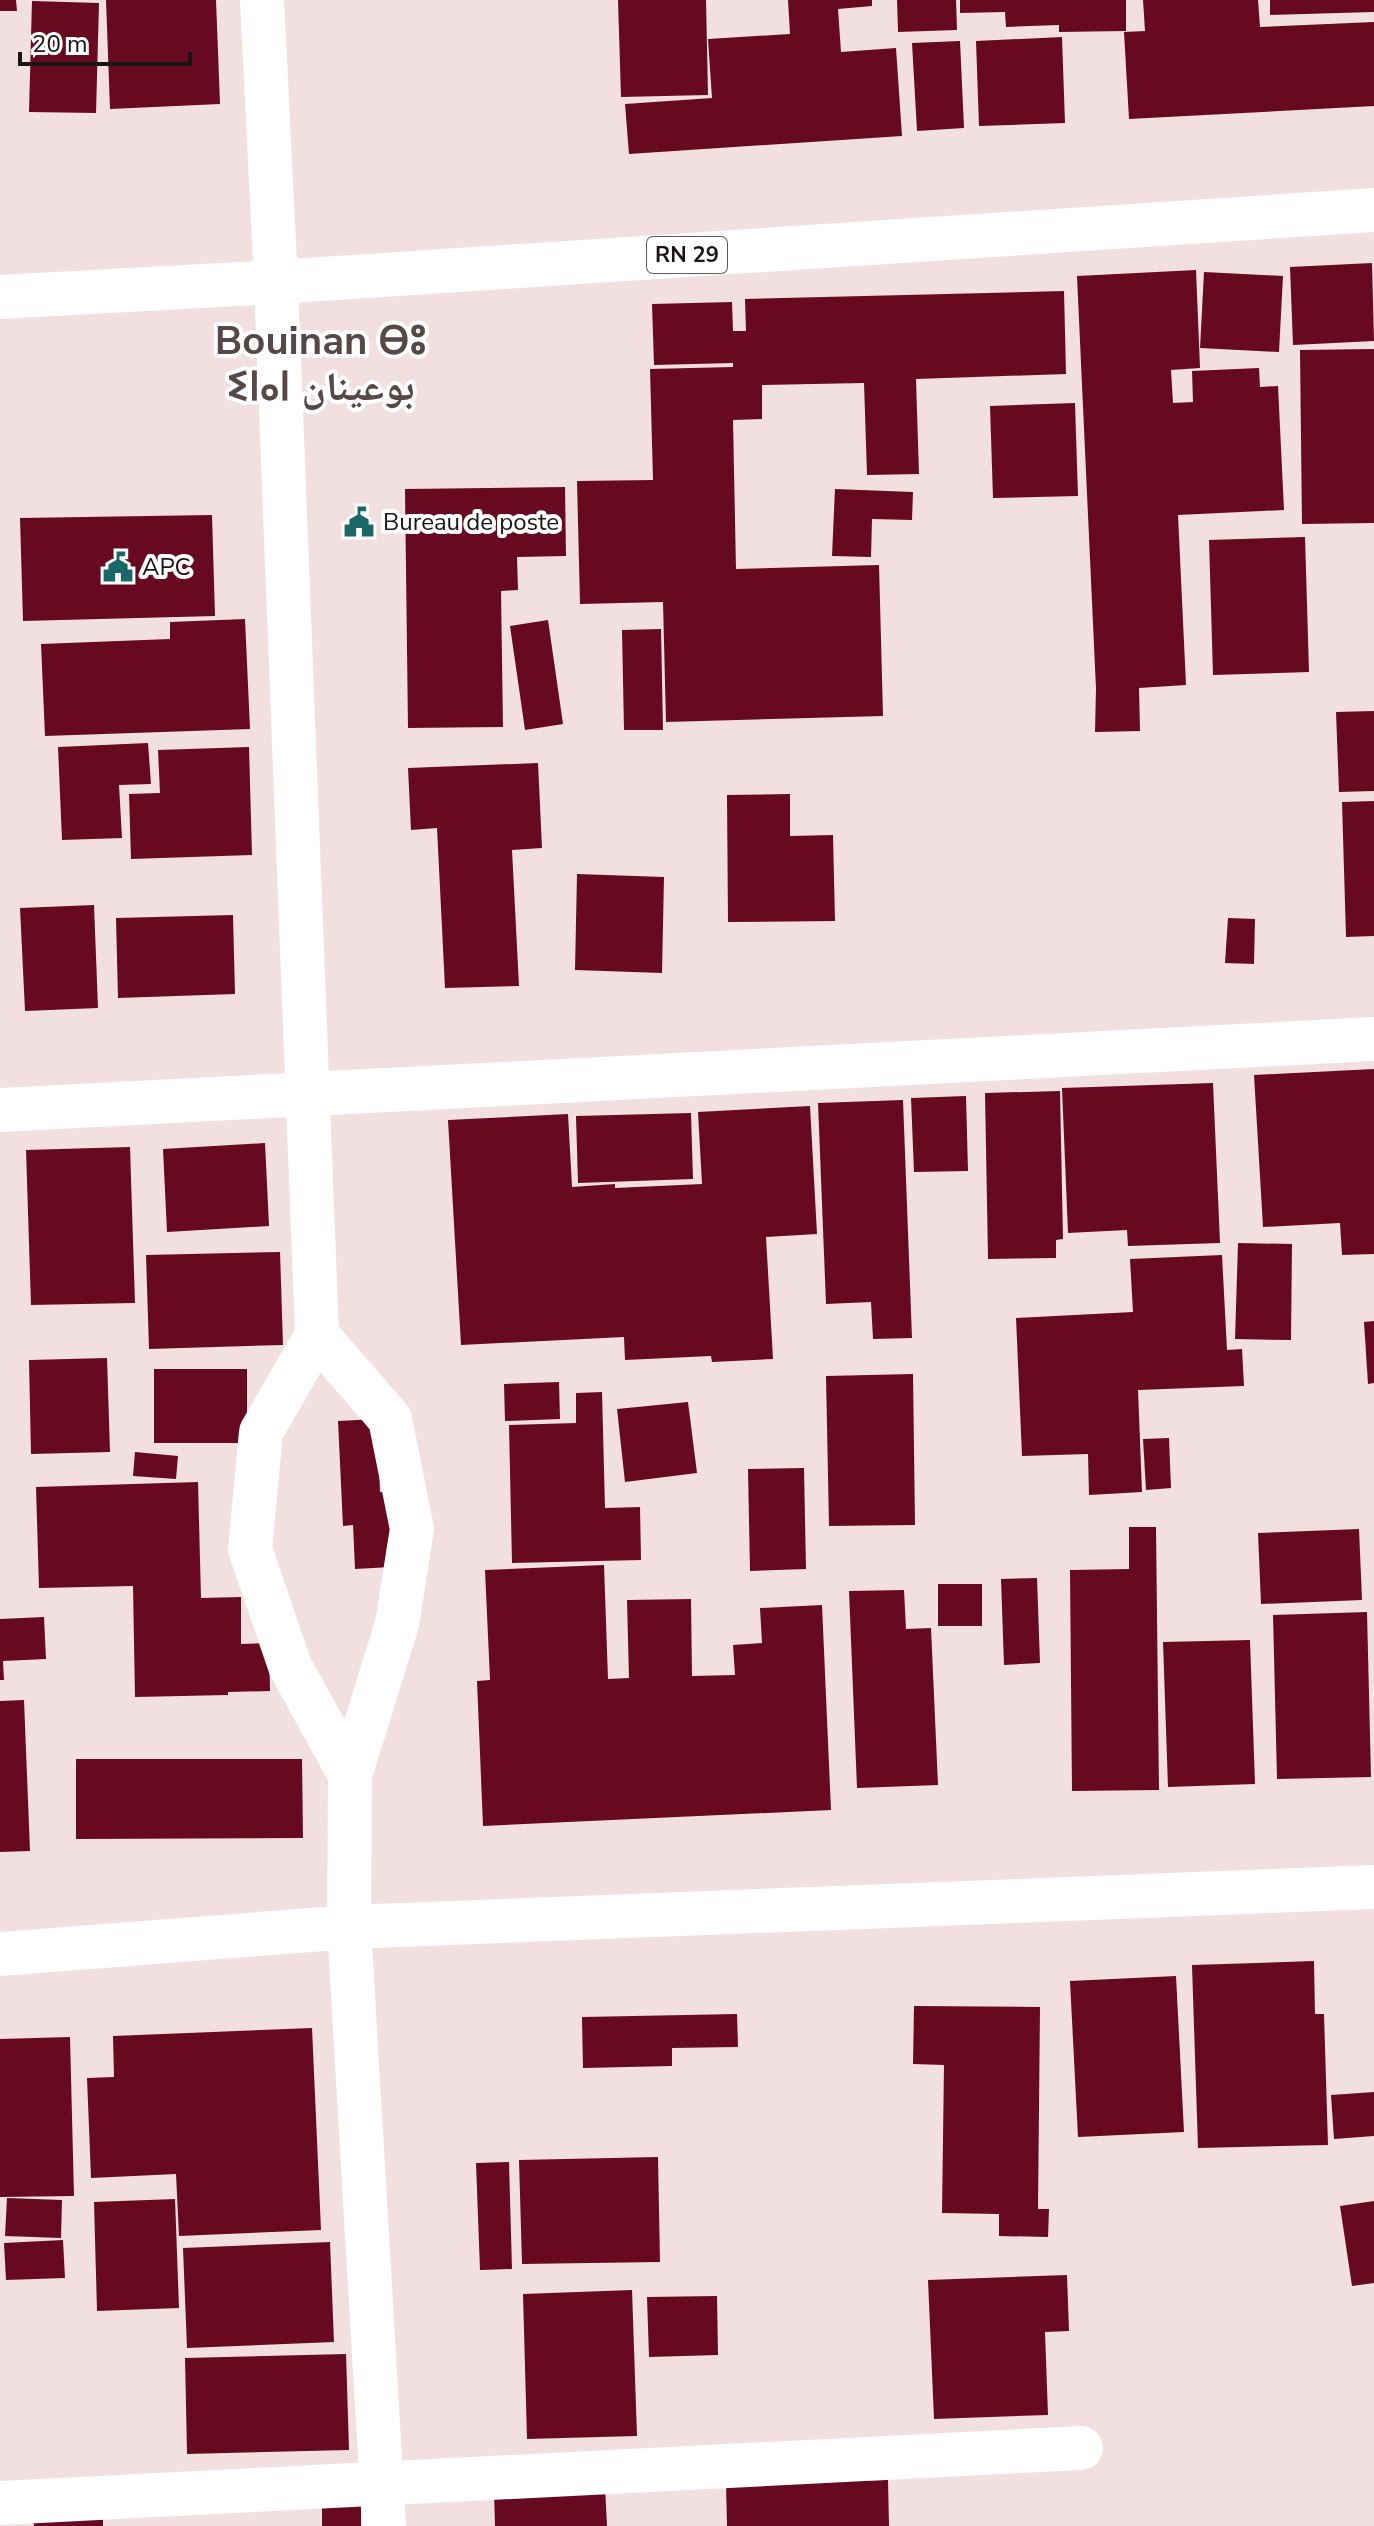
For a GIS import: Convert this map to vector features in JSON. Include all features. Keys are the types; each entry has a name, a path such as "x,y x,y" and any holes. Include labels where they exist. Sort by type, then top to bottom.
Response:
{"street":[{"path":"262,0 317,1335 261,1432 250,1549 290,1666 350,1775"},
{"name":"RN 29","path":"0,297 276,282 1374,210"},
{"path":"0,1110 1374,1039"},
{"path":"317,1335 390,1419 412,1529 397,1624 350,1775 349,1927 384,2526"},
{"path":"0,1954 349,1927 1374,1887"},
{"path":"0,2503 1081,2448"}],"building":[{"path":"0,0 16,0 17,11 0,11"},
{"path":"106,0 216,0 220,104 110,109"},
{"path":"618,0 706,0 708,95 621,97"},
{"path":"788,0 872,0 872,6 838,9 841,52 896,48 902,136 629,154 625,104 712,98 708,39 790,34"},
{"path":"897,0 956,0 957,30 898,32"},
{"path":"960,0 1126,0 1126,31 1059,32 1059,25 1006,27 1005,12 960,13"},
{"path":"1143,0 1258,0 1260,27 1374,22 1374,106 1129,119 1124,32 1145,31"},
{"path":"1270,0 1374,0 1374,12 1270,15"},
{"path":"32,1 99,3 96,113 29,112"},
{"path":"1062,37 1065,123 979,126 976,41"},
{"path":"960,41 964,128 917,131 912,43"},
{"path":"1372,263 1374,341 1293,345 1290,267"},
{"path":"1196,270 1200,368 1171,370 1173,403 1193,402 1192,371 1259,368 1260,387 1278,386 1284,510 1178,515 1186,685 1139,688 1140,731 1095,732 1096,689 1077,276"},
{"path":"1204,272 1283,276 1279,352 1200,348"},
{"path":"1064,291 1066,374 916,379 919,474 867,475 864,383 762,385 762,419 733,420 736,569 879,565 883,716 666,722 663,602 580,604 577,481 653,480 650,369 733,367 733,363 654,365 652,304 732,302 733,331 746,331 745,299"},
{"path":"1374,349 1374,523 1302,524 1300,350"},
{"path":"1075,403 1078,496 993,498 990,406"},
{"path":"565,487 566,556 517,557 518,590 501,591 503,727 408,728 405,489"},
{"path":"835,489 913,492 912,520 872,519 871,557 832,556"},
{"name":"APC","path":"212,515 215,616 23,621 20,518"},
{"path":"1305,537 1309,672 1213,675 1209,540"},
{"path":"245,619 250,729 45,736 41,644 170,639 170,622"},
{"path":"548,620 563,724 525,730 510,626"},
{"path":"661,629 663,730 624,730 622,630"},
{"path":"1374,711 1374,791 1339,792 1336,712"},
{"path":"148,743 151,784 119,785 122,838 62,840 58,747"},
{"path":"249,747 252,855 131,859 129,794 160,793 158,750"},
{"path":"538,763 542,848 512,850 519,986 445,988 437,828 411,830 408,768"},
{"path":"790,794 790,836 833,835 835,921 728,922 727,795"},
{"path":"1374,801 1374,936 1346,937 1342,802"},
{"path":"577,874 664,877 662,973 575,970"},
{"path":"94,905 98,1008 25,1011 20,908"},
{"path":"233,915 235,994 118,998 116,918"},
{"path":"1228,918 1255,919 1254,964 1225,963"},
{"path":"1374,1069 1374,1254 1342,1255 1340,1223 1263,1227 1254,1075"},
{"path":"1213,1083 1220,1243 1128,1246 1127,1230 1068,1233 1062,1088"},
{"path":"1060,1091 1063,1239 1056,1240 1056,1258 988,1259 985,1093"},
{"path":"966,1096 968,1171 914,1172 911,1098"},
{"path":"903,1100 912,1338 873,1339 871,1302 826,1304 818,1103"},
{"path":"810,1106 817,1234 766,1237 773,1359 712,1362 711,1356 625,1360 624,1337 461,1345 448,1120 568,1114 572,1187 615,1184 615,1188 702,1184 698,1112"},
{"path":"691,1113 693,1179 578,1183 576,1116"},
{"path":"265,1143 269,1226 167,1232 163,1149"},
{"path":"130,1147 135,1303 31,1305 26,1150"},
{"path":"1238,1243 1292,1244 1291,1340 1235,1339"},
{"path":"280,1252 283,1345 149,1349 146,1255"},
{"path":"1222,1255 1227,1350 1242,1349 1244,1386 1138,1390 1142,1492 1089,1495 1088,1454 1022,1456 1016,1318 1133,1312 1130,1259"},
{"path":"1374,1321 1374,1383 1368,1384 1364,1322"},
{"path":"107,1358 110,1452 31,1454 29,1360"},
{"path":"154,1369 247,1369 247,1443 154,1443"},
{"path":"913,1374 915,1525 829,1526 826,1376"},
{"path":"559,1382 560,1419 505,1421 504,1384"},
{"path":"602,1392 605,1508 640,1507 641,1560 512,1563 509,1425 576,1423 576,1393"},
{"path":"688,1402 697,1473 625,1482 617,1409"},
{"path":"377,1419 380,1492 425,1490 428,1565 355,1569 353,1525 343,1526 338,1421"},
{"path":"1169,1438 1171,1488 1146,1490 1143,1439"},
{"path":"135,1452 178,1456 176,1479 133,1476"},
{"path":"804,1468 806,1569 750,1571 748,1469"},
{"path":"198,1482 201,1598 241,1597 241,1644 269,1643 270,1691 135,1697 133,1586 39,1588 36,1487"},
{"path":"1129,1527 1156,1527 1159,1790 1072,1791 1070,1570 1129,1569"},
{"path":"1359,1529 1362,1600 1261,1604 1258,1533"},
{"path":"604,1565 608,1679 629,1678 627,1600 691,1599 692,1676 735,1675 733,1645 762,1643 760,1608 822,1605 831,1810 483,1826 477,1681 490,1680 485,1570"},
{"path":"1037,1578 1040,1663 1004,1665 1001,1579"},
{"path":"938,1584 982,1584 982,1626 938,1626"},
{"path":"904,1590 906,1629 931,1628 938,1785 857,1788 849,1591"},
{"path":"1367,1612 1371,1777 1277,1779 1273,1615"},
{"path":"44,1617 46,1659 3,1661 4,1680 0,1680 0,1619"},
{"path":"1250,1640 1255,1784 1168,1787 1163,1642"},
{"path":"24,1700 30,1851 0,1852 0,1701"},
{"path":"76,1759 302,1759 303,1838 76,1839"},
{"path":"1314,1961 1315,2014 1324,2014 1328,2145 1198,2148 1192,1965"},
{"path":"1176,1976 1184,2132 1078,2137 1070,1981"},
{"path":"914,2006 1040,2007 1038,2209 1049,2209 1048,2237 999,2236 999,2214 942,2213 944,2065 913,2064"},
{"path":"737,2014 738,2047 672,2048 672,2066 583,2068 582,2017"},
{"path":"312,2028 321,2230 179,2236 176,2174 91,2178 87,2078 114,2077 113,2036"},
{"path":"70,2037 74,2196 0,2197 0,2039"},
{"path":"1374,2092 1374,2136 1334,2139 1331,2095"},
{"path":"658,2157 660,2262 522,2264 519,2160"},
{"path":"509,2162 512,2269 480,2270 476,2163"},
{"path":"7,2198 62,2200 61,2238 5,2236"},
{"path":"175,2199 179,2308 97,2311 94,2202"},
{"path":"1374,2201 1374,2283 1352,2286 1340,2206"},
{"path":"63,2240 65,2278 6,2280 4,2243"},
{"path":"330,2242 334,2342 187,2348 183,2248"},
{"path":"1067,2275 1069,2331 1045,2332 1048,2415 934,2419 928,2280"},
{"path":"632,2290 637,2436 527,2439 523,2294"},
{"path":"717,2296 718,2355 649,2357 647,2297"},
{"path":"346,2354 349,2450 187,2454 185,2358"},
{"path":"888,2480 889,2526 727,2526 726,2483"},
{"path":"605,2486 607,2526 495,2526 494,2490"},
{"path":"361,2505 361,2526 322,2526 322,2506"},
{"path":"103,2516 103,2526 34,2526 33,2520"}],"place":[{"name":"Bureau de poste","path":"359,522"},
{"name":"APC","path":"118,567"}],"district":[{"name":"Bouinan ⴱⵓ ⵉⵏⴰⵏ بوعينان","path":"321,364"}]}
